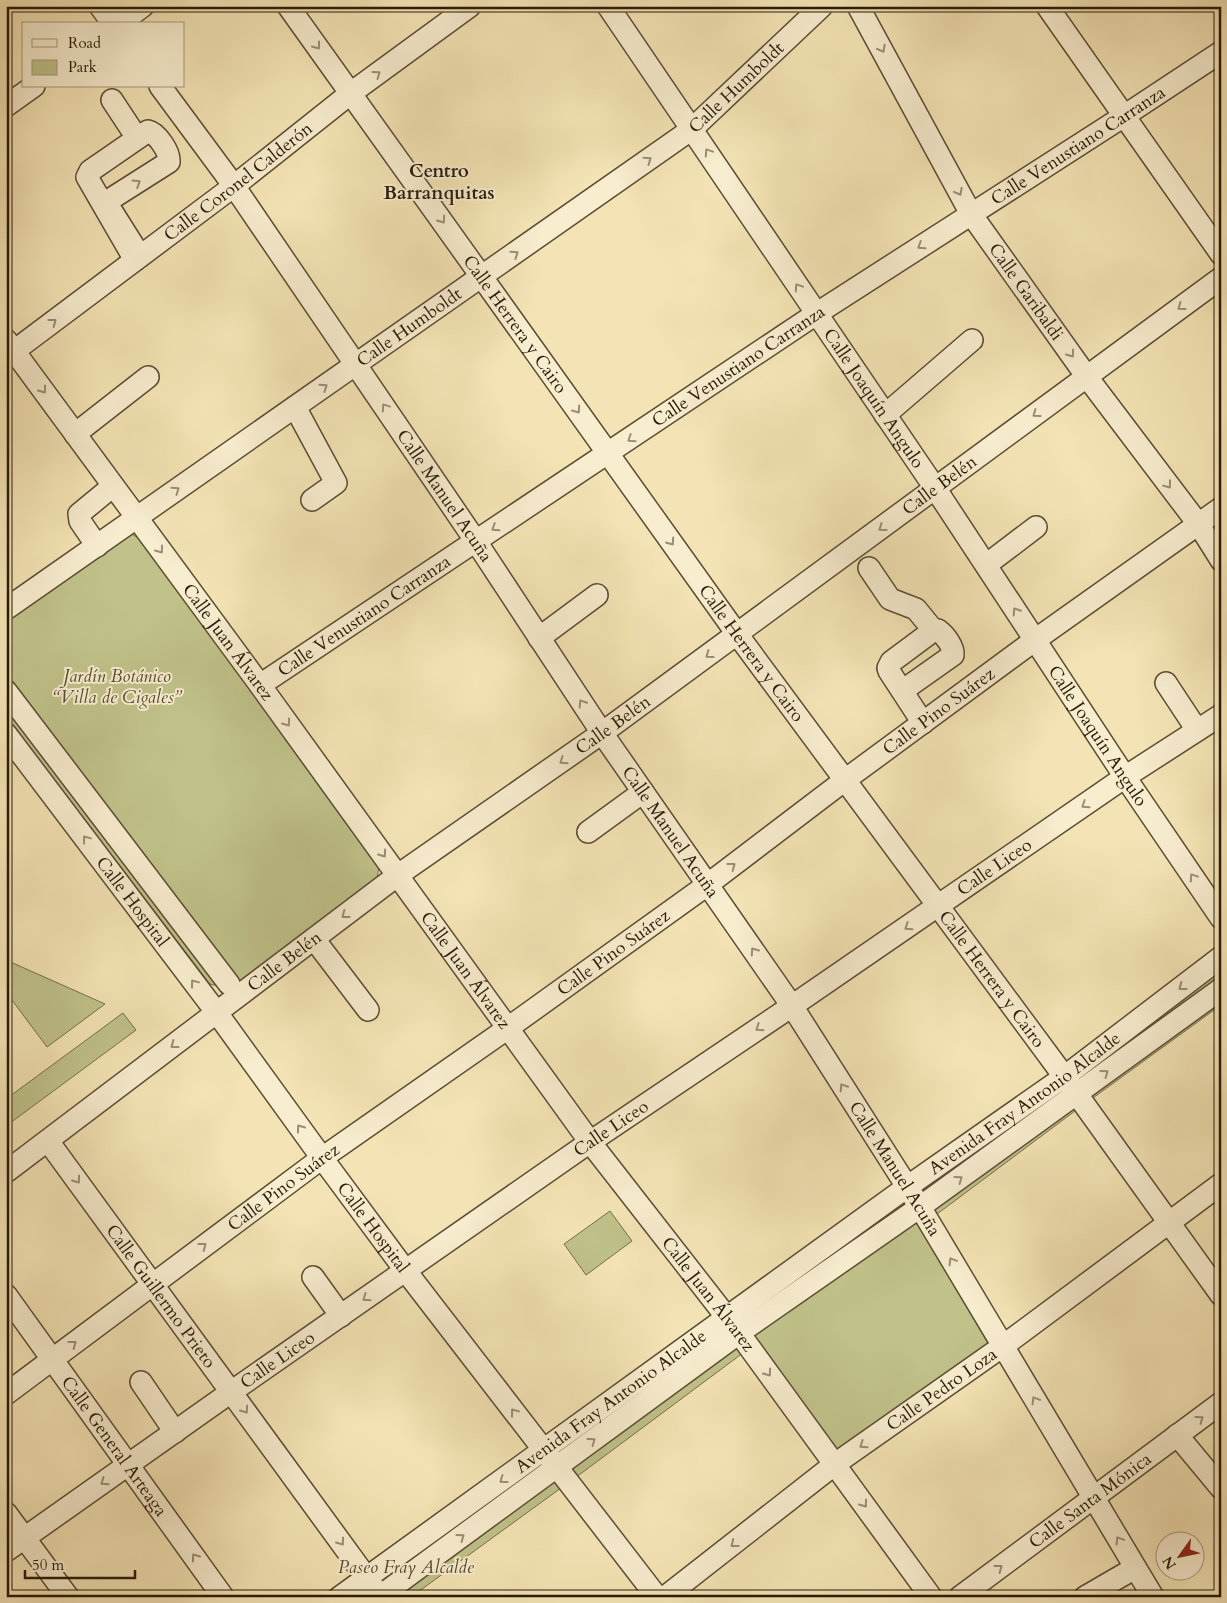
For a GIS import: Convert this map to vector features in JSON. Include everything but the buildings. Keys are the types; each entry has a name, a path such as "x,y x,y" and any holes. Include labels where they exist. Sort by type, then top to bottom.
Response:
{"street":[{"path":"100,6 112,22"},
{"path":"122,22 143,6"},
{"name":"Calle Herrera y Cairo","path":"288,6 737,634 938,906 979,975 1070,1085 1221,1295"},
{"name":"Calle Coronel Calderón","path":"9,349 138,258 234,186 352,93 470,6"},
{"name":"Calle Joaquín Angulo","path":"608,6 935,488 1125,777 1221,918"},
{"name":"Calle Humboldt","path":"6,609 692,129 822,6"},
{"name":"Calle Garibaldi","path":"858,6 971,214 1087,376 1199,525 1221,560"},
{"path":"1047,6 1221,254"},
{"name":"Calle Venustiano Carranza","path":"260,685 816,314 1221,52"},
{"path":"6,106 31,88"},
{"name":"Calle Manuel Acuña","path":"161,88 234,186 475,540 602,733 792,1006 920,1207 1153,1597"},
{"path":"112,100 137,138"},
{"path":"104,203 169,162 168,155 152,132 145,132 88,174 88,180 138,258"},
{"name":"Calle Belén","path":"6,1172 398,875 602,733 1221,278"},
{"path":"885,415 972,340"},
{"name":"Calle Juan Álvarez","path":"9,349 75,434 260,685 590,1142 733,1325 931,1597"},
{"path":"75,434 148,377"},
{"path":"295,407 336,483 312,500"},
{"path":"97,546 80,520 79,514 113,486"},
{"name":"Calle Pino Suárez","path":"6,1394 322,1158 508,1028 707,885 845,780 1035,640 1221,508"},
{"path":"986,565 1036,527"},
{"path":"869,568 890,600 916,609 934,631"},
{"path":"539,638 597,595"},
{"path":"902,691 953,655 953,649 938,630 888,664 889,671 922,723"},
{"path":"1166,683 1197,730"},
{"path":"6,691 229,984"},
{"name":"Calle Liceo","path":"6,1551 590,1142 1125,777 1221,715"},
{"name":"Calle Hospital","path":"6,734 217,1012 405,1270 657,1597"},
{"path":"588,832 643,792"},
{"path":"314,938 368,1010"},
{"name":"Avenida Fray Antonio Alcalde","path":"733,1325 920,1207 1070,1085 1221,957"},
{"name":"Avenida Fray Antonio Alcalde","path":"380,1597 550,1459 733,1325 907,1187 1221,989"},
{"name":"Calle Guillermo Prieto","path":"48,1141 380,1597"},
{"name":"Calle Pedro Loza","path":"665,1597 835,1464 1003,1346 1221,1184"},
{"path":"312,1277 341,1316"},
{"name":"Calle General Arteaga","path":"6,1295 223,1597"},
{"path":"141,1382 175,1432"},
{"name":"Calle Santa Mónica","path":"960,1597 1221,1403"},
{"path":"1177,1435 1221,1488"},
{"name":"Avenida Fray Antonio Alcalde","path":"340,1597 550,1459"},
{"path":"6,1513 68,1597"},
{"path":"1085,1597 1136,1568"}],"green space":[{"name":"Jardín Botánico “Villa de Cigales”","path":"128,532 142,540 379,865 377,880 229,989 210,984 6,716 6,613"},
{"name":"Paseo Fray Alcalde","path":"1221,946 1221,1005 921,1226 990,1347 843,1451 833,1449 755,1344 411,1597 320,1597 894,1186"},
{"path":"6,960 105,1004 47,1047 6,992"},
{"path":"123,1013 136,1030 6,1126 6,1099"},
{"path":"610,1211 632,1241 586,1275 564,1244"}],"district":[{"name":"Centro Barranquitas","path":"439,182"}]}
